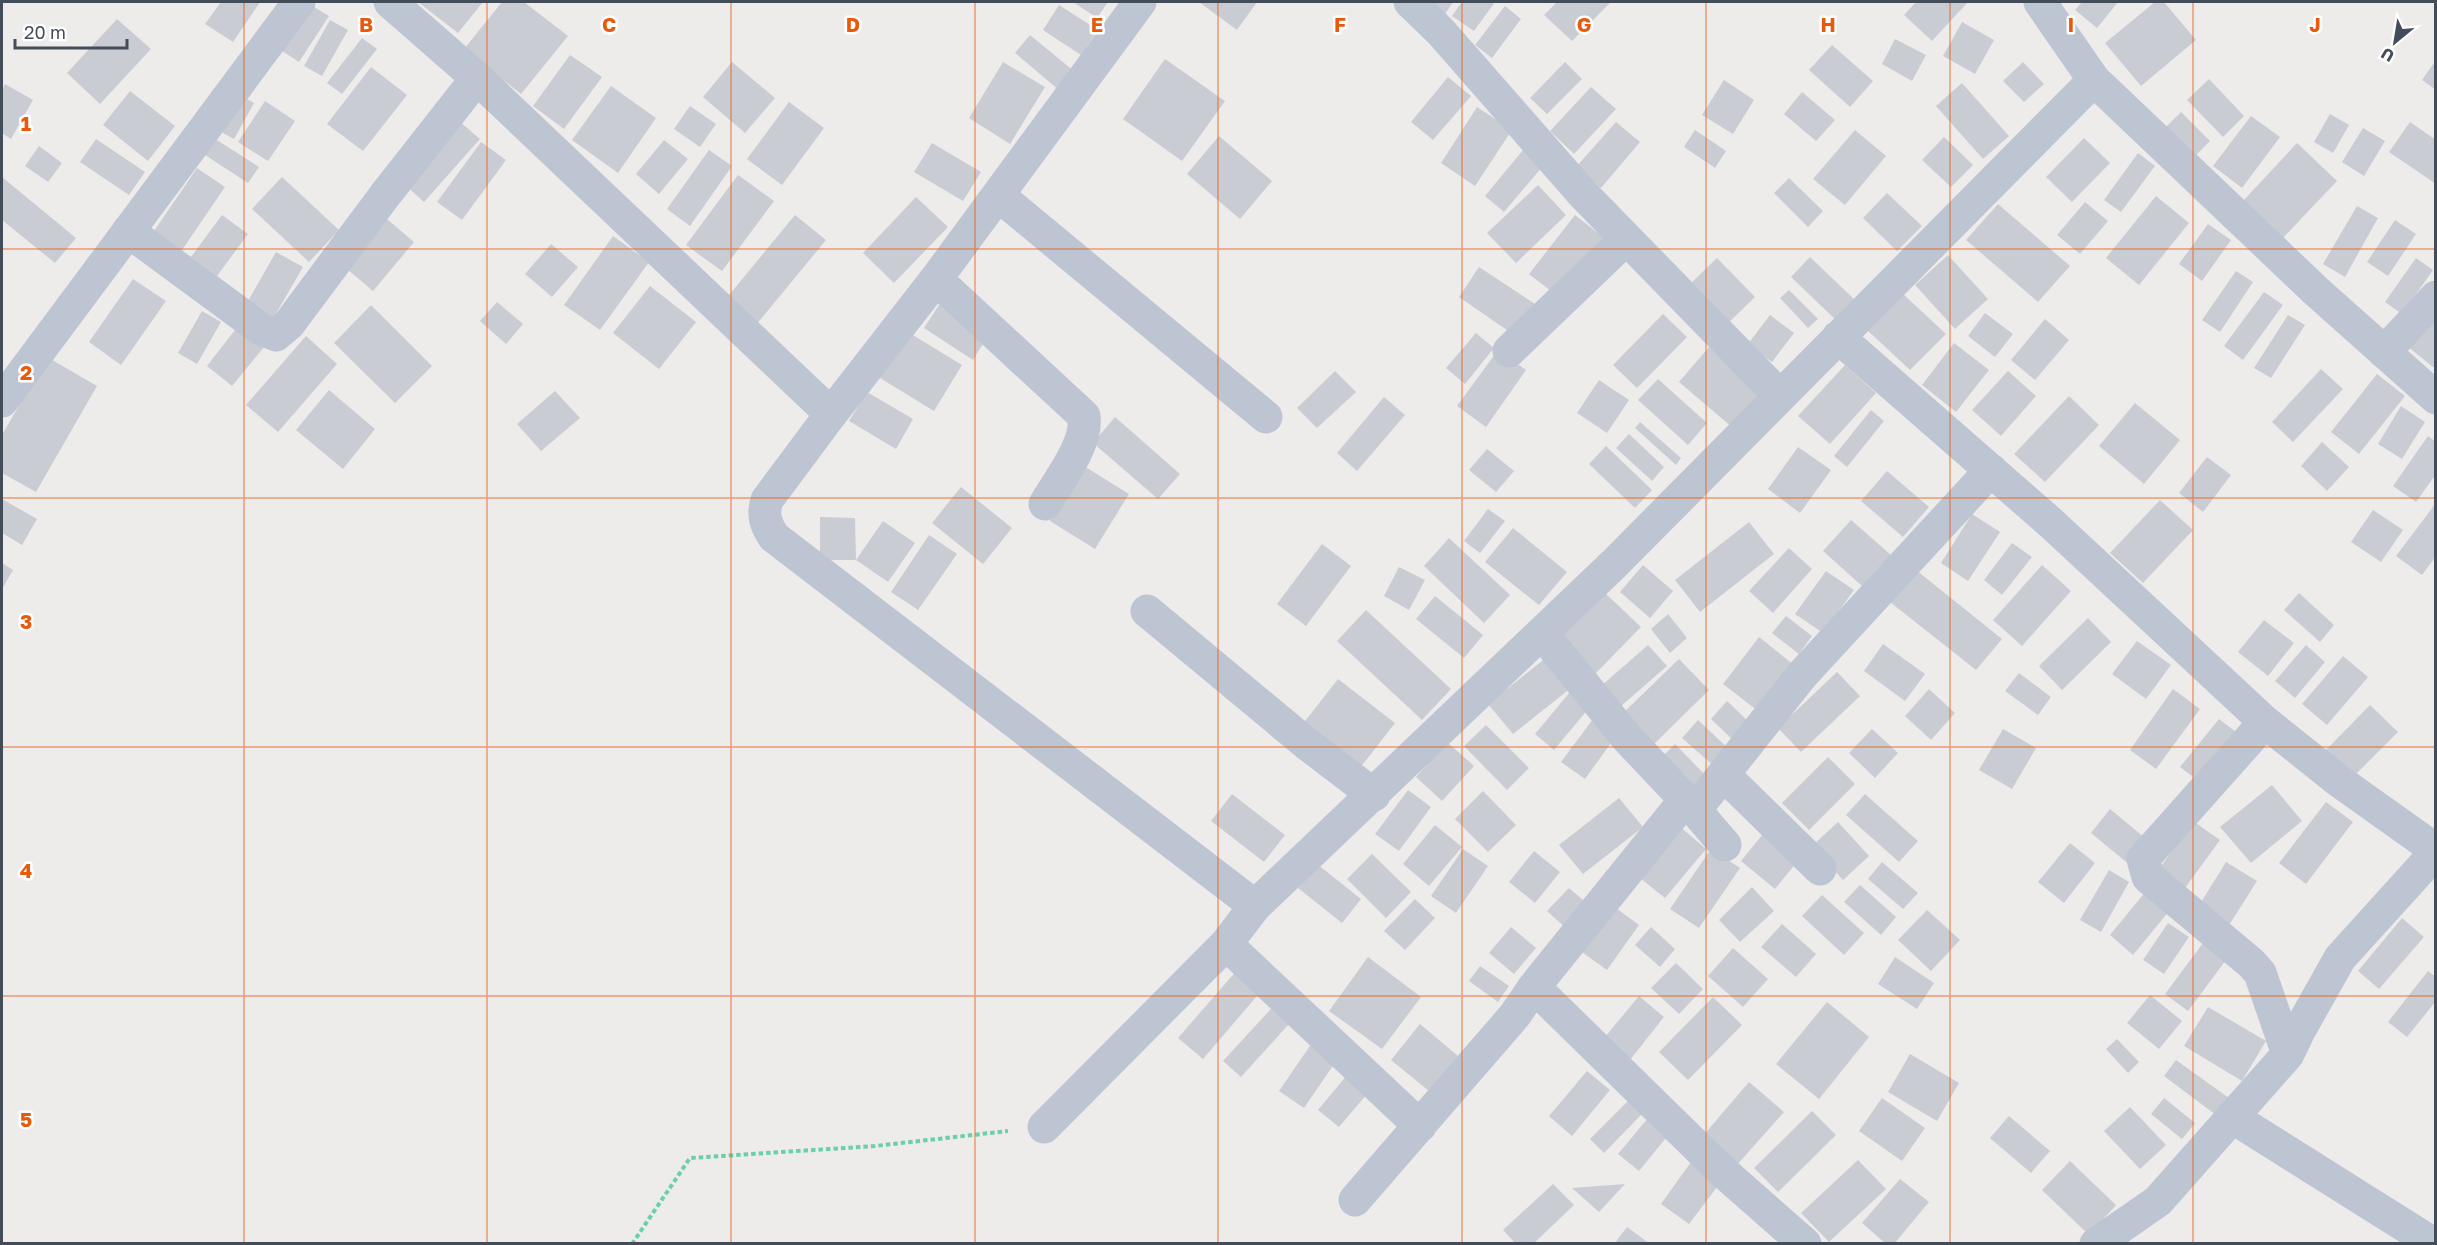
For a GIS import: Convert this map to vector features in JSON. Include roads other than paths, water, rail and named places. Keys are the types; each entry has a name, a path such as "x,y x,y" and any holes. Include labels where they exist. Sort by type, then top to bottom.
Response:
{"street":[{"path":"2,401 297,2"},
{"path":"390,2 477,78 831,414"},
{"path":"1140,2 936,279 767,500 766,526 774,537 1255,906"},
{"path":"1410,2 1441,32 1582,193 1780,396"},
{"path":"2040,2 2094,80 2206,188 2436,398"},
{"path":"128,231 261,329 276,335 289,324 385,195 477,78"},
{"path":"1044,1127 1226,944 1255,906 1614,564 2094,80"},
{"path":"998,195 1266,417"},
{"path":"1509,351 1626,239"},
{"path":"936,279 1084,416 1085,423 1081,441 1045,504"},
{"path":"2384,352 2436,297"},
{"path":"1838,337 2051,523 2265,722 2339,781 2436,851 2340,958 2288,1054 2158,1201 2096,1244"},
{"path":"1355,1200 1515,1015 1534,987 1690,805 1724,775 1802,675 1991,470"},
{"path":"1147,611 1307,744 1374,795"},
{"path":"1542,633 1627,738 1725,845"},
{"path":"2265,722 2143,859 2148,877 2260,973 2288,1054"},
{"path":"1724,775 1820,869"},
{"path":"1226,944 1420,1126"},
{"path":"1534,987 1721,1170 1805,1244"},
{"path":"2232,1117 2434,1244"}]}
